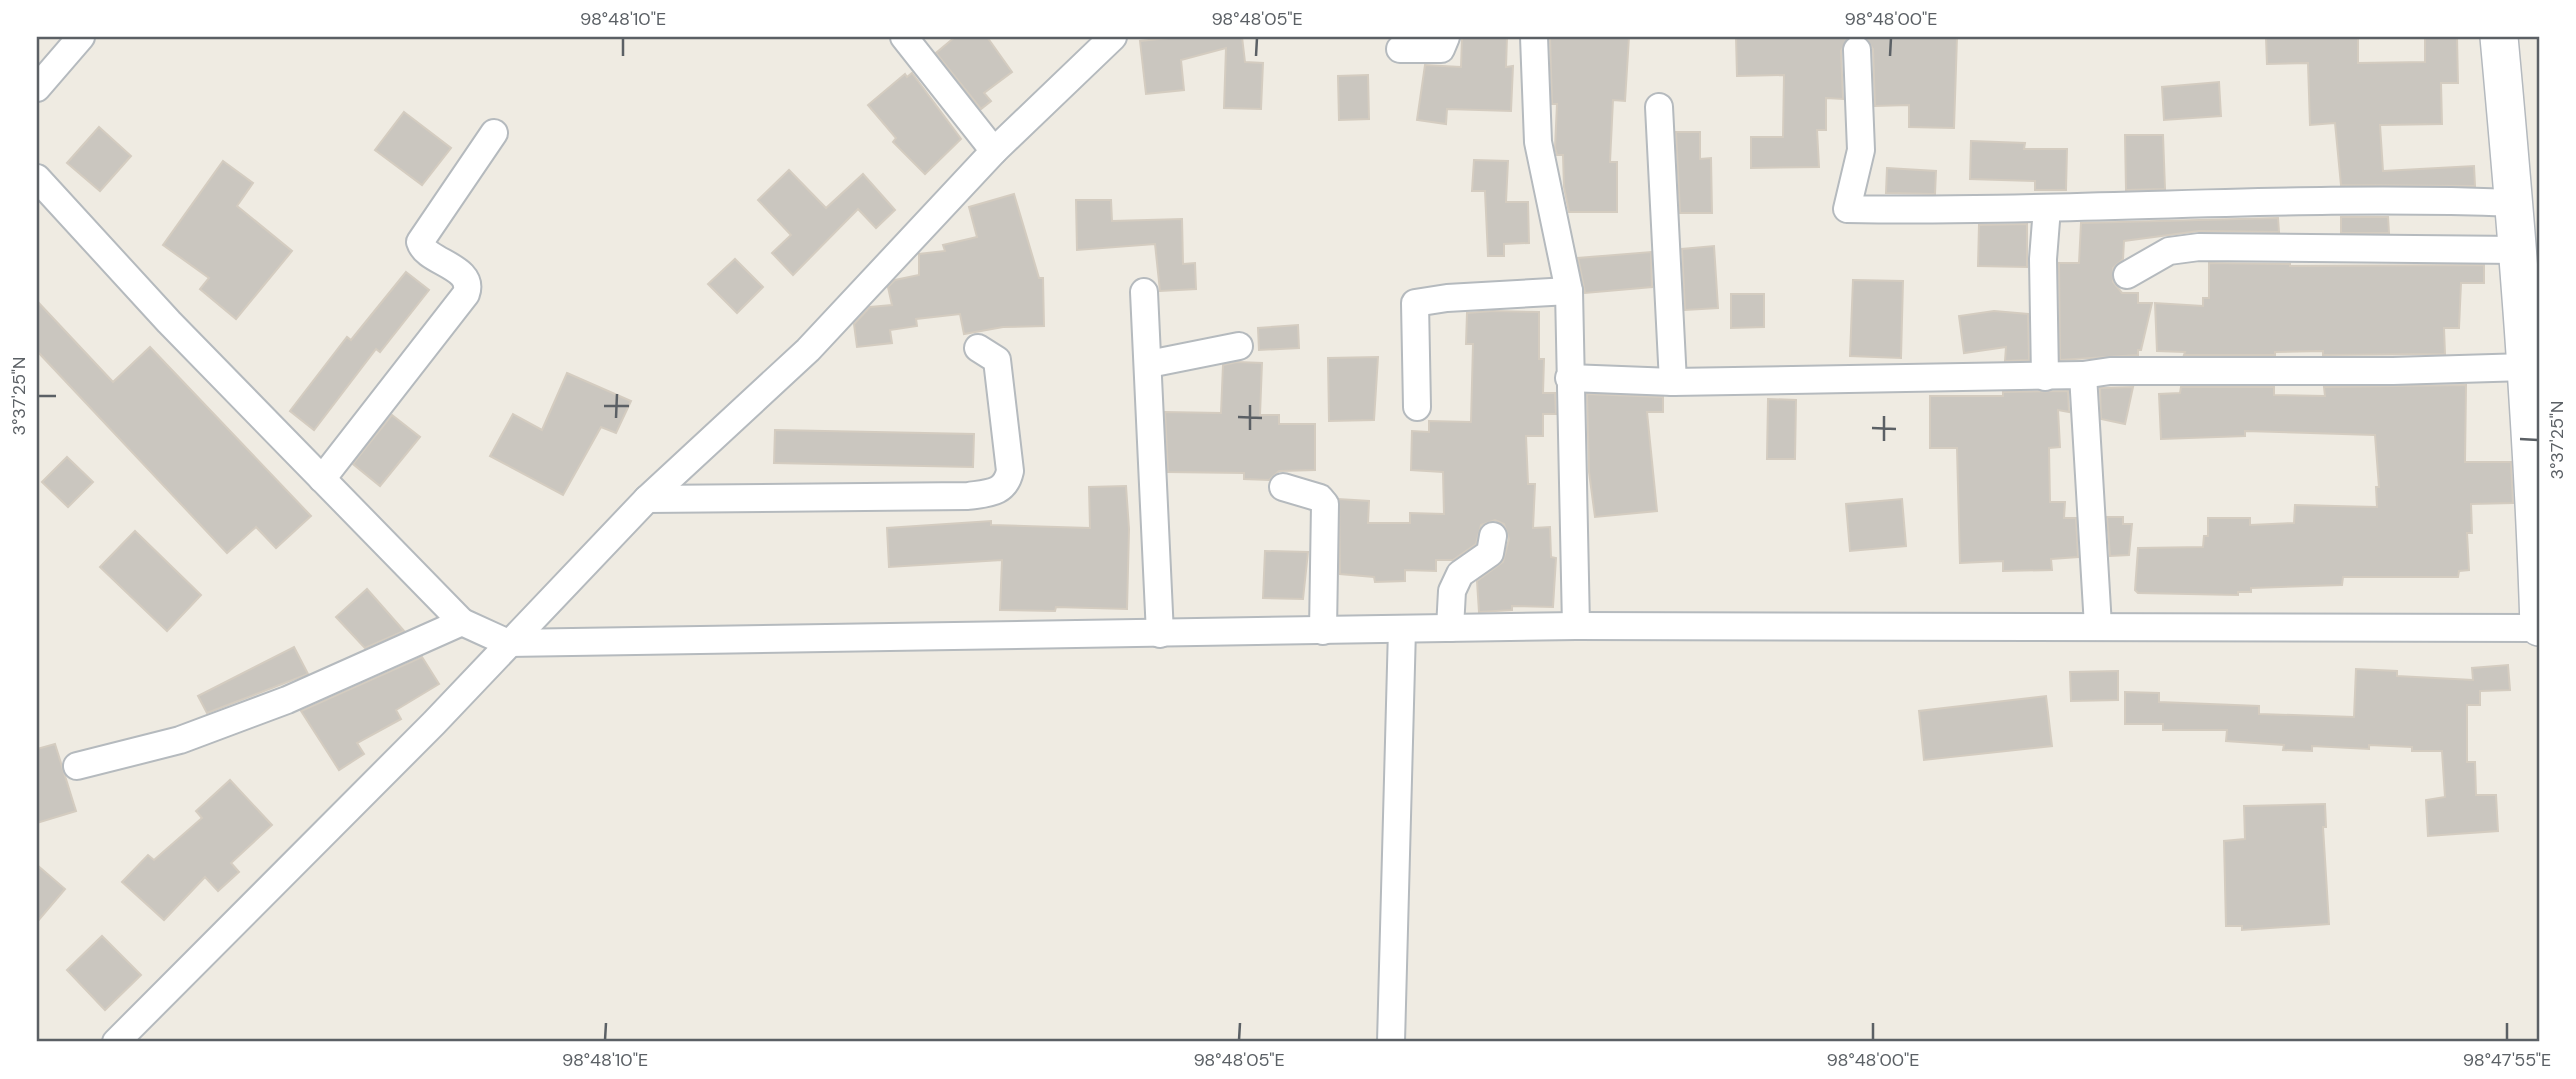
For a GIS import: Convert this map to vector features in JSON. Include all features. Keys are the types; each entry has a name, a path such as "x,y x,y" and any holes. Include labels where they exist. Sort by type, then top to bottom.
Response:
{"main road":[{"path":"2499,37 2526,367 2539,627"}],"street":[{"path":"37,88 82,37"},
{"path":"904,37 994,151"},
{"path":"116,1042 434,723 647,499 808,351 994,151 1113,37"},
{"path":"1400,49 1440,50 1445,46 1446,37"},
{"path":"1534,37 1538,142 1569,291 1576,626"},
{"path":"1857,50 1861,150 1847,209 2047,208 2408,199 2514,203"},
{"path":"1659,107 1673,382"},
{"path":"322,479 466,294 468,288 463,276 424,250 420,242 494,133"},
{"path":"37,178 169,322 461,622 508,643 1576,626 2539,627"},
{"path":"2045,377 2043,259 2047,208"},
{"path":"2127,275 2169,251 2199,247 2518,250"},
{"path":"1417,407 1415,303 1447,298 1569,291"},
{"path":"1144,292 1160,634"},
{"path":"1149,364 1240,346"},
{"path":"647,499 968,496 998,491 1007,482 1010,471 997,360 978,348"},
{"path":"1569,378 1673,382 2045,377 2110,370 2393,371 2526,367"},
{"path":"2083,374 2098,626"},
{"path":"1283,487 1320,498 1325,503 1324,631"},
{"path":"1450,628 1452,591 1460,575 1490,553 1493,536"},
{"path":"77,766 180,740 287,700 461,622"},
{"path":"1391,1042 1402,629"}],"building":[{"path":"955,37 987,37 1012,72 984,93 991,101 981,109 936,53"},
{"path":"1178,37 1242,37 1245,62 1263,63 1261,109 1224,108 1226,48 1181,60 1184,90 1146,94 1140,41"},
{"path":"1462,37 1507,37 1506,67 1513,66 1511,111 1447,109 1446,124 1417,120 1425,65 1461,67"},
{"path":"1550,37 1629,37 1625,101 1613,100 1610,162 1617,162 1617,212 1569,212 1564,187 1563,155 1557,155 1555,148 1557,104 1552,104"},
{"path":"1736,37 1849,37 1841,51 1843,99 1826,98 1826,130 1817,130 1819,167 1751,168 1751,137 1783,137 1784,75 1737,76"},
{"path":"1865,37 1957,37 1954,128 1909,127 1909,105 1875,106 1873,49"},
{"path":"2358,37 2358,63 2425,62 2425,37 2457,37 2458,83 2441,83 2442,124 2380,125 2383,171 2474,166 2475,186 2341,185 2335,123 2310,125 2308,63 2267,64 2266,38"},
{"path":"912,73 961,139 925,174 893,142 896,138 868,105 905,74 907,77"},
{"path":"1368,75 1369,119 1339,120 1338,76"},
{"path":"2219,82 2221,116 2164,120 2162,87"},
{"path":"404,112 451,148 422,185 375,150"},
{"path":"99,127 131,156 100,191 67,163"},
{"path":"1676,132 1700,132 1700,159 1711,158 1712,213 1680,213"},
{"path":"2125,135 2163,135 2165,189 2126,190"},
{"path":"1971,141 2025,143 2024,149 2067,149 2066,190 2035,190 2035,181 1970,179"},
{"path":"1474,160 1508,161 1506,202 1528,202 1529,243 1504,244 1504,256 1488,256 1485,191 1472,191"},
{"path":"223,161 253,183 237,206 292,251 236,319 200,289 209,278 163,245"},
{"path":"1887,168 1936,171 1935,194 1886,193"},
{"path":"789,170 826,208 863,174 895,210 876,228 858,209 793,275 772,253 791,235 758,200"},
{"path":"1014,194 1039,278 1043,278 1044,326 1003,327 964,334 960,314 916,319 917,326 890,330 892,343 857,347 854,324 870,307 892,305 888,287 895,280 919,275 919,254 945,251 943,245 977,237 969,207"},
{"path":"1076,200 1111,200 1112,221 1182,219 1183,264 1195,263 1196,289 1160,291 1155,244 1077,250"},
{"path":"2341,217 2388,217 2389,233 2341,233"},
{"path":"2278,218 2279,232 2199,231 2124,241 2123,259 2113,268 2113,282 2122,293 2138,293 2138,303 2152,303 2141,350 2138,350 2138,355 2060,360 2059,263 2079,263 2081,223"},
{"path":"2027,224 2027,267 1978,266 1979,225"},
{"path":"1714,246 1718,308 1685,310 1682,249"},
{"path":"1651,252 1652,287 1585,293 1578,258"},
{"path":"735,259 763,287 737,313 708,284"},
{"path":"2209,263 2290,266 2484,265 2484,283 2461,283 2459,328 2444,328 2445,354 2323,355 2323,351 2275,352 2275,355 2184,355 2185,352 2157,351 2155,303 2203,306 2203,298 2209,298"},
{"path":"406,272 429,290 380,352 376,349 314,430 290,411 347,337 351,340"},
{"path":"1853,280 1903,281 1901,358 1850,356"},
{"path":"1731,294 1764,294 1764,327 1731,328"},
{"path":"37,301 113,382 150,347 311,516 276,548 256,527 227,553 37,351"},
{"path":"1994,311 2028,314 2029,360 2005,361 2006,347 1964,353 1959,316"},
{"path":"1539,312 1539,359 1544,359 1543,393 1555,393 1556,414 1543,414 1543,436 1526,436 1528,484 1535,484 1533,528 1550,527 1551,557 1556,558 1553,607 1512,606 1512,610 1479,612 1477,581 1503,562 1509,539 1504,524 1495,520 1481,525 1476,544 1453,560 1436,560 1436,571 1405,570 1405,581 1375,582 1374,577 1340,574 1339,499 1369,501 1368,523 1410,523 1410,513 1444,514 1443,472 1411,470 1412,431 1429,432 1429,421 1471,422 1473,344 1466,344 1467,313"},
{"path":"1298,325 1299,348 1259,350 1258,328"},
{"path":"1378,357 1374,420 1329,421 1328,358"},
{"path":"1237,362 1262,363 1260,415 1279,415 1279,424 1315,424 1315,470 1279,471 1269,480 1244,479 1244,473 1168,472 1165,412 1221,413 1223,365"},
{"path":"567,373 631,401 616,433 601,427 563,495 490,456 513,414 542,430"},
{"path":"2466,385 2465,462 2511,462 2513,503 2471,504 2472,533 2467,533 2469,570 2459,571 2458,577 2343,577 2342,585 2251,588 2251,592 2238,592 2238,595 2138,593 2135,590 2138,548 2203,547 2204,536 2208,536 2208,518 2250,518 2250,525 2294,523 2295,505 2377,507 2376,487 2379,487 2375,435 2245,431 2245,436 2161,439 2159,394 2180,393 2181,387 2274,387 2274,395 2325,396 2324,387"},
{"path":"2133,387 2125,424 2101,419 2100,388"},
{"path":"2068,391 2069,412 2058,410 2060,447 2049,448 2050,502 2065,502 2064,518 2076,518 2078,557 2051,559 2052,570 2003,571 2003,561 1960,563 1957,448 1930,448 1930,396 2003,396 2003,392"},
{"path":"1587,394 1663,397 1663,412 1647,412 1657,511 1595,517 1589,472"},
{"path":"1768,399 1796,400 1795,459 1767,459"},
{"path":"392,415 420,437 380,486 353,464"},
{"path":"775,430 974,434 973,467 774,463"},
{"path":"67,457 93,482 68,507 42,482"},
{"path":"1126,486 1129,529 1127,609 1056,607 1055,611 1000,610 1002,560 889,567 887,528 991,521 991,525 1090,528 1089,487"},
{"path":"1902,499 1906,546 1850,551 1846,504"},
{"path":"2107,517 2123,517 2123,524 2132,524 2129,555 2110,556"},
{"path":"135,531 201,595 167,631 100,567"},
{"path":"1265,551 1308,552 1303,599 1263,598"},
{"path":"367,589 404,631 365,648 336,617"},
{"path":"294,647 308,674 207,713 198,696"},
{"path":"422,657 439,684 396,710 401,719 357,743 364,754 339,770 301,711"},
{"path":"2508,665 2510,690 2480,691 2480,705 2467,705 2467,762 2475,762 2476,795 2496,795 2498,831 2428,836 2426,800 2445,797 2442,751 2412,751 2412,747 2369,745 2369,749 2312,746 2312,751 2283,750 2284,745 2226,741 2227,730 2163,730 2163,724 2125,724 2125,692 2159,693 2159,702 2259,706 2259,714 2354,717 2356,669 2397,671 2397,676 2473,680 2472,668"},
{"path":"2118,671 2118,700 2071,701 2070,672"},
{"path":"2046,696 2052,746 1924,760 1919,711"},
{"path":"55,744 76,811 37,823 37,749"},
{"path":"230,780 272,825 231,863 239,872 218,891 205,877 164,920 122,882 148,855 154,860 202,818 196,811"},
{"path":"2325,804 2326,827 2323,827 2329,924 2242,930 2242,926 2226,926 2224,841 2245,839 2244,806"},
{"path":"37,865 65,889 37,922"},
{"path":"102,936 141,975 105,1010 67,970"}]}
